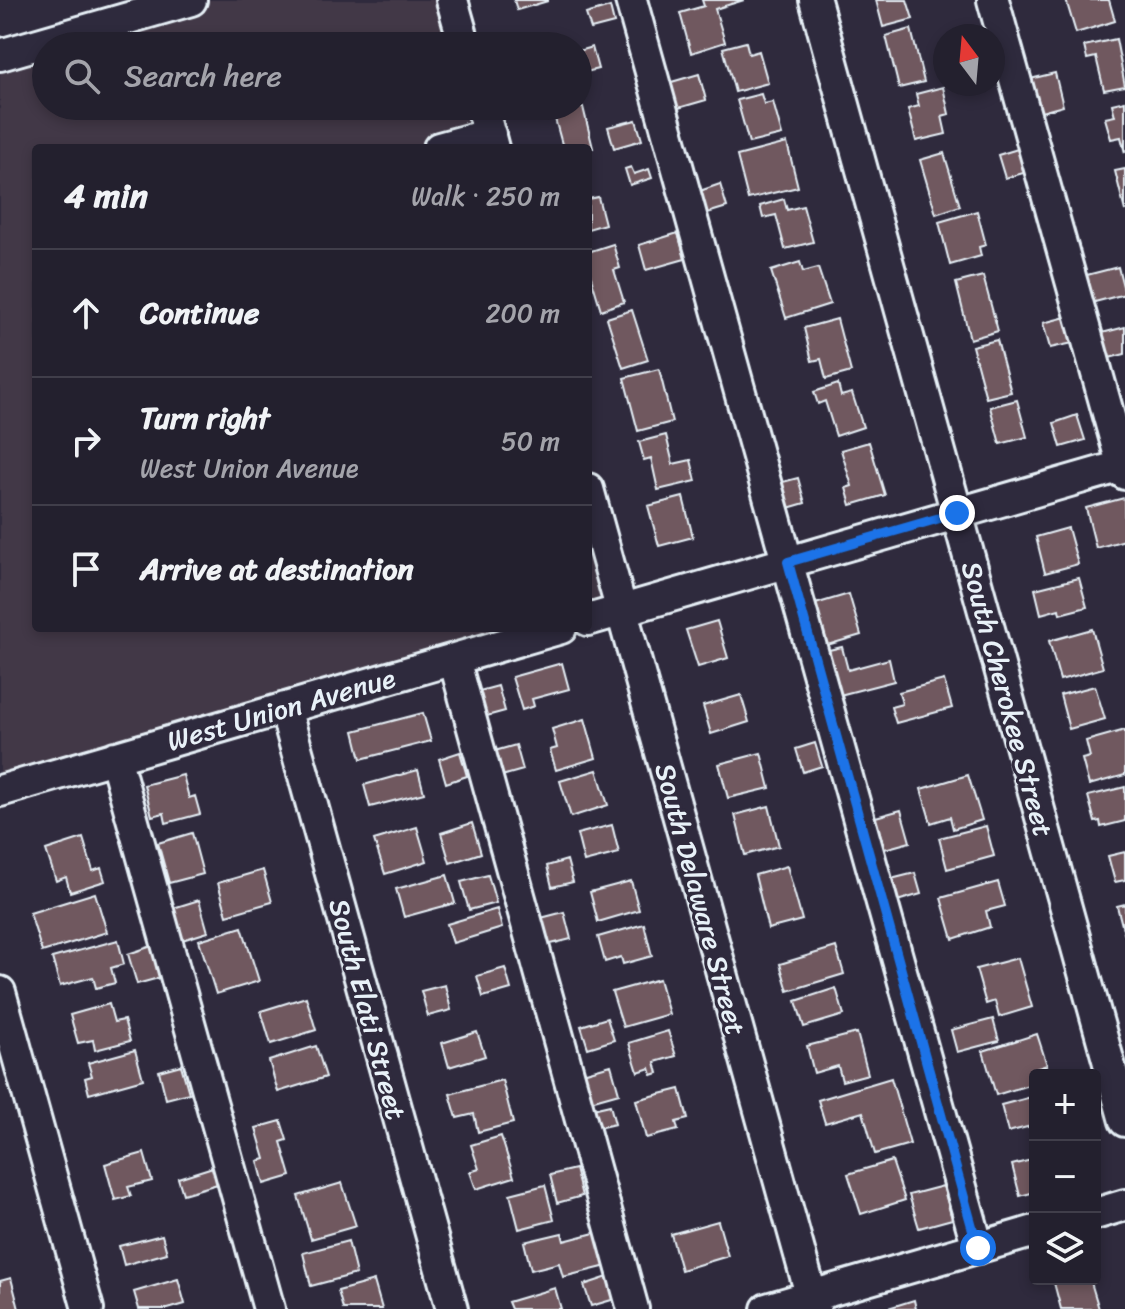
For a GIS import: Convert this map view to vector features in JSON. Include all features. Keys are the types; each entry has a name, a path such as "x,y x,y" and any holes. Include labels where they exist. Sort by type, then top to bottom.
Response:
{"street":[{"path":"52,32 92,14 191,0"},
{"path":"452,0 461,32"},
{"path":"631,0 978,1248"},
{"name":"South Cherokee Street","path":"815,0 1125,1121"},
{"path":"592,619 1124,468 993,0"},
{"path":"0,55 32,41"},
{"path":"449,144 488,129"},
{"name":"South Delaware Street","path":"592,503 813,1302"},
{"name":"West Union Avenue","path":"0,791 547,632"},
{"path":"454,659 633,1309"},
{"name":"South Elati Street","path":"285,708 452,1309"},
{"path":"115,757 269,1309"},
{"path":"0,992 88,1309"},
{"path":"1098,1213 1125,1205"},
{"path":"767,1309 813,1302 1029,1233"}],"shaded area":[{"path":"191,0 452,0 461,32 80,32"},
{"path":"32,46 32,120 486,120 492,144 32,144 32,632 547,632 0,791 0,55"},
{"path":"592,503 622,610 592,619"}],"building":[{"path":"514,0 548,0 548,1 517,10"},
{"path":"702,0 744,0 715,9 725,42 691,53 680,13 704,6"},
{"path":"876,0 907,0 913,19 883,27"},
{"path":"1066,0 1109,0 1115,21 1076,33"},
{"path":"610,7 614,23 591,29 586,14"},
{"path":"911,29 924,82 899,88 886,36"},
{"path":"1116,39 1125,86 1104,90 1096,57 1087,59 1084,46"},
{"path":"746,42 749,54 759,51 768,83 735,92 723,48"},
{"path":"592,47 598,69 592,70"},
{"path":"1055,73 1063,106 1034,114 1026,80"},
{"path":"699,74 706,100 675,109 668,83"},
{"path":"933,90 933,96 945,96 949,114 942,116 946,134 916,141 908,109 919,106 916,94"},
{"path":"761,94 764,104 773,102 782,135 749,143 737,100"},
{"path":"1125,101 1125,153 1121,137 1111,139 1105,118 1115,116 1112,104"},
{"path":"555,120 586,120 593,148 592,144 562,144"},
{"path":"636,120 642,140 614,148 608,127"},
{"path":"787,143 798,187 748,199 737,156"},
{"path":"1021,148 1027,172 1005,178 998,155"},
{"path":"944,153 960,206 936,214 920,160"},
{"path":"631,167 634,174 649,169 652,178 630,185 625,169"},
{"path":"1125,169 1125,211 1115,171"},
{"path":"720,184 727,207 701,215 694,193"},
{"path":"598,197 605,224 592,228 592,198"},
{"path":"784,199 787,210 803,206 813,242 785,249 776,215 763,218 760,206"},
{"path":"977,211 986,245 979,247 981,256 950,265 939,222"},
{"path":"678,233 685,259 646,270 639,245"},
{"path":"613,244 620,268 614,270 624,302 601,310 592,280 592,251"},
{"path":"800,262 803,272 818,268 830,304 786,318 771,271"},
{"path":"1118,267 1125,294 1091,303 1083,276"},
{"path":"983,276 998,331 970,339 956,283"},
{"path":"632,310 648,360 623,368 607,318"},
{"path":"1066,317 1073,343 1050,348 1043,323"},
{"path":"837,319 851,372 826,379 821,359 812,361 804,328"},
{"path":"1125,327 1125,354 1109,358 1102,333"},
{"path":"997,340 1011,392 986,398 972,346"},
{"path":"659,369 672,422 638,431 624,378"},
{"path":"838,384 841,396 852,393 863,427 836,436 825,401 818,404 814,392"},
{"path":"1017,400 1027,437 1000,444 990,407"},
{"path":"1077,415 1085,440 1061,447 1054,423"},
{"path":"666,435 673,464 691,460 696,481 658,490 651,458 644,460 639,442"},
{"path":"869,442 885,495 851,505 846,488 852,486 841,450"},
{"path":"798,478 805,503 781,510 775,484"},
{"path":"683,497 693,537 659,546 648,506"},
{"path":"1124,498 1125,540 1096,548 1086,508"},
{"path":"1068,528 1078,564 1045,573 1036,537"},
{"path":"1079,578 1087,607 1060,614 1059,609 1041,614 1035,589"},
{"path":"849,594 861,635 824,646 812,605"},
{"path":"717,621 728,658 698,667 686,630"},
{"path":"1092,629 1103,668 1060,680 1049,641"},
{"path":"842,647 848,670 889,659 894,681 832,697 820,652"},
{"path":"562,663 569,689 532,699 534,706 522,710 512,677"},
{"path":"944,680 952,708 896,723 891,707 902,704 899,692"},
{"path":"498,686 505,711 483,717 476,692"},
{"path":"1095,686 1105,719 1069,729 1060,695"},
{"path":"741,695 749,722 711,734 703,706"},
{"path":"423,713 431,741 361,759 354,731"},
{"path":"585,719 596,758 556,770 550,750 557,748 552,729"},
{"path":"1125,730 1125,775 1089,785 1082,759 1090,757 1086,741"},
{"path":"815,743 822,766 803,772 796,749"},
{"path":"516,745 523,770 498,777 491,752"},
{"path":"460,752 467,776 446,783 439,759"},
{"path":"761,753 770,788 728,798 719,764"},
{"path":"418,770 424,793 370,807 364,785"},
{"path":"597,770 608,805 571,817 560,781"},
{"path":"183,775 189,798 195,796 200,814 166,823 164,813 152,816 144,785"},
{"path":"968,775 982,820 953,829 950,817 931,823 921,789"},
{"path":"1125,787 1125,821 1101,827 1100,821 1095,822 1088,796"},
{"path":"769,806 779,846 745,855 735,815"},
{"path":"901,810 910,842 881,850 872,818"},
{"path":"472,823 481,853 450,863 441,833"},
{"path":"612,825 619,853 584,862 577,834"},
{"path":"986,826 994,856 947,869 939,838"},
{"path":"417,827 427,861 385,874 374,840"},
{"path":"192,833 203,874 169,883 158,843"},
{"path":"83,838 93,871 101,868 105,881 70,892 66,877 56,881 46,850"},
{"path":"1125,852 1125,880 1115,882 1108,856"},
{"path":"567,860 573,882 552,887 547,866"},
{"path":"787,866 802,920 768,929 755,875"},
{"path":"263,870 272,902 227,915 218,883"},
{"path":"915,873 921,894 897,901 891,879"},
{"path":"447,875 455,903 404,917 396,889"},
{"path":"488,875 496,903 469,910 461,882"},
{"path":"631,881 639,910 598,922 590,892"},
{"path":"998,882 1005,906 986,911 990,927 953,939 941,898"},
{"path":"95,893 107,932 42,952 30,913"},
{"path":"199,900 208,932 179,941 170,909"},
{"path":"1125,904 1125,932 1124,933 1117,906"},
{"path":"497,909 502,928 453,943 447,924"},
{"path":"564,912 571,939 543,946 537,919"},
{"path":"644,924 652,956 623,964 621,957 605,962 598,937"},
{"path":"242,927 259,981 216,994 199,940"},
{"path":"118,940 124,964 111,968 115,983 96,988 93,977 60,986 52,958"},
{"path":"152,946 162,977 137,984 128,954"},
{"path":"836,947 844,974 788,991 780,964"},
{"path":"1018,958 1032,1007 999,1017 995,1001 986,1004 976,969"},
{"path":"505,968 511,989 483,997 477,976"},
{"path":"659,979 669,1014 623,1027 612,992"},
{"path":"445,985 451,1010 428,1016 421,991"},
{"path":"836,988 844,1015 804,1027 796,1001"},
{"path":"306,997 316,1030 271,1044 261,1011"},
{"path":"109,1004 114,1022 124,1020 130,1041 95,1050 93,1040 78,1043 70,1015"},
{"path":"607,1018 614,1040 588,1048 581,1026"},
{"path":"993,1019 999,1041 957,1052 951,1030"},
{"path":"668,1031 676,1056 655,1062 658,1073 652,1075 650,1068 638,1072 629,1043"},
{"path":"477,1032 485,1056 449,1067 442,1043"},
{"path":"857,1033 868,1074 842,1081 838,1066 814,1073 807,1046"},
{"path":"1037,1034 1047,1065 1029,1069 1029,1085 996,1095 983,1051"},
{"path":"316,1046 326,1077 278,1092 269,1061"},
{"path":"135,1050 143,1079 89,1094 85,1078 92,1076 88,1063"},
{"path":"181,1065 189,1093 166,1099 159,1071"},
{"path":"611,1065 619,1093 587,1102 579,1074"},
{"path":"891,1078 910,1144 875,1154 863,1112 825,1123 818,1100"},
{"path":"502,1080 513,1123 478,1132 474,1114 457,1118 450,1094"},
{"path":"680,1089 688,1119 676,1122 678,1130 646,1138 636,1100"},
{"path":"1029,1098 1029,1127 1008,1132 1001,1105"},
{"path":"610,1105 615,1124 593,1129 588,1110"},
{"path":"281,1121 287,1140 281,1142 291,1176 264,1184 258,1161 265,1159 256,1128"},
{"path":"501,1136 514,1177 476,1189 470,1172 479,1169 471,1145"},
{"path":"144,1153 152,1181 128,1187 131,1196 115,1200 105,1164"},
{"path":"892,1161 905,1200 861,1214 848,1174"},
{"path":"1029,1161 1029,1194 1020,1196 1012,1165"},
{"path":"216,1166 221,1183 183,1194 178,1178"},
{"path":"575,1169 582,1196 557,1203 550,1175"},
{"path":"342,1183 356,1226 311,1239 298,1196"},
{"path":"545,1185 554,1220 519,1229 510,1194"},
{"path":"943,1186 952,1219 919,1228 909,1195"},
{"path":"718,1221 728,1256 681,1270 671,1234"},
{"path":"598,1232 607,1266 563,1277 559,1263 531,1270 524,1242 562,1233 564,1241"},
{"path":"162,1235 167,1253 124,1265 119,1246"},
{"path":"348,1241 356,1274 311,1286 303,1253"},
{"path":"608,1277 615,1299 591,1306 584,1285"},
{"path":"11,1278 19,1309 0,1309 0,1281"},
{"path":"178,1279 185,1304 168,1309 139,1309 134,1292"},
{"path":"374,1281 382,1309 343,1309 338,1291"},
{"path":"1055,1285 1092,1285 1099,1309 1061,1309"},
{"path":"555,1288 561,1309 511,1309 508,1302"},
{"path":"914,1300 916,1309 885,1309"}],"route":[{"path":"957,513 788,562 978,1248"}]}
